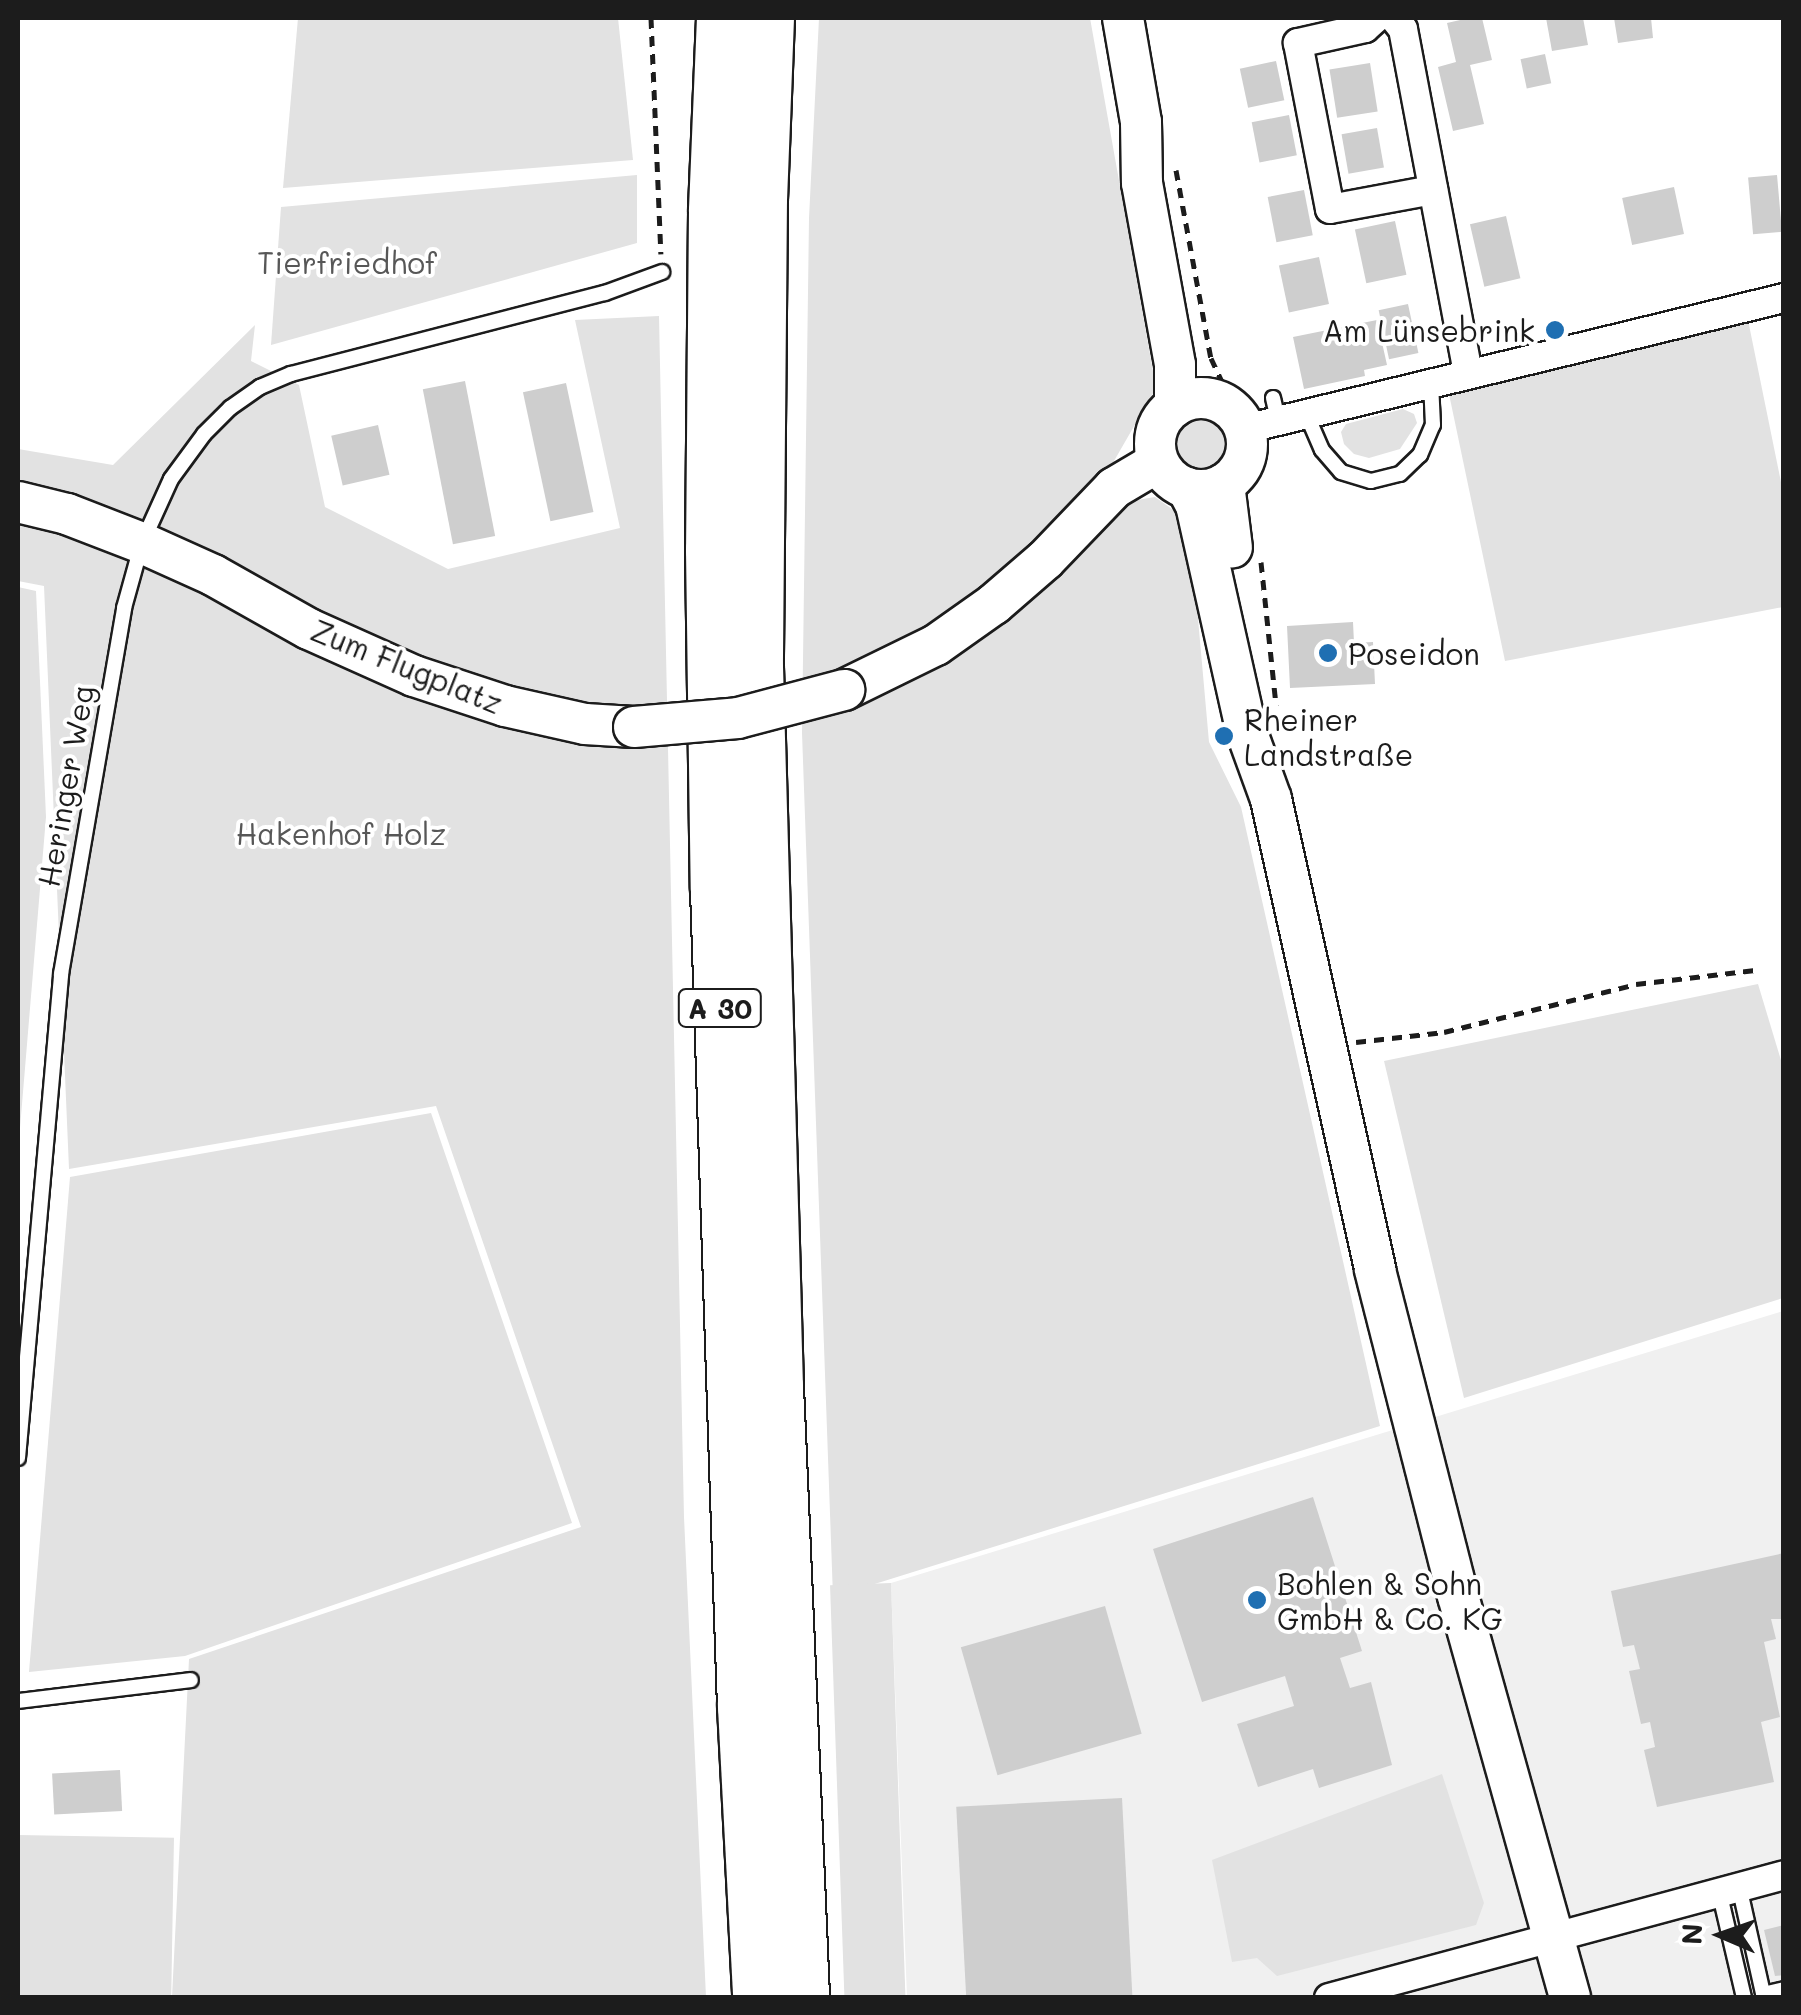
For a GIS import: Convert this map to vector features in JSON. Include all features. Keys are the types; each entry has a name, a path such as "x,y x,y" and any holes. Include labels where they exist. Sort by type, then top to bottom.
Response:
{"highway":[{"name":"A 30","path":"722,18 714,212 716,889 743,1706 758,1998"},
{"name":"A 30","path":"769,18 762,198 758,687 778,1387 804,1998"}],"street":[{"path":"1123,18 1141,122 1163,179 1202,384 1238,408 1244,460 1190,478"},
{"path":"1376,18 1365,28 1298,43 1330,208 1433,190"},
{"path":"1394,18 1403,29 1468,373"},
{"path":"1570,1998 1454,1576 1324,1048 1271,798 1247,732 1190,478 1157,431 1238,408 1306,413 1784,298"},
{"name":"Zum Flugplatz","path":"18,502 66,514 213,574 310,629 414,676 505,706 585,724 634,728 738,718 844,690 936,645 994,604 1045,560 1114,488 1190,478"},
{"path":"1329,1998 1784,1874"}],"lane":[{"name":"Heringer Weg","path":"18,1458 61,974 124,608 142,543 171,479 204,434 260,387 291,374 604,293 662,272"},
{"path":"1306,413 1322,450 1342,472 1372,481 1400,474 1420,455 1433,424 1430,382"},
{"path":"18,1701 191,1680"},
{"path":"1728,1888 1763,1996 1784,1989"},
{"path":"1728,1888 1744,1998"}],"path":[{"path":"650,18 662,272"},
{"path":"1174,158 1212,358 1238,408"},
{"path":"1324,1048 1444,1032 1636,984 1755,970"}],"shaded area":[{"path":"1783,1311 1783,1997 907,1997 891,1583"}],"green space":[{"path":"298,18 618,18 633,160 283,188"},
{"path":"819,18 1090,18 1156,388 1114,461 1131,501 1155,497 1179,514 1195,585 1209,742 1241,807 1380,1426 833,1597 802,733 809,218"},
{"name":"Tierfriedhof","path":"637,175 637,243 271,345 281,207"},
{"name":"Hakenhof Holz","path":"659,316 684,1517 706,1997 172,1997 189,1659 581,1527 436,1106 69,1169 44,586 18,581 18,449 113,465 255,325 251,361 299,385 325,507 448,569 620,528 575,320"},
{"path":"1748,320 1783,492 1783,607 1505,661 1449,394"},
{"path":"1403,409 1414,414 1417,423 1400,449 1369,458 1354,454 1344,444 1341,432 1346,424"},
{"path":"1201,416 1222,424 1230,445 1222,466 1201,474 1180,466 1172,445 1180,424"},
{"path":"18,587 36,591 46,817 18,1152"},
{"path":"1758,984 1783,1067 1783,1298 1464,1398 1384,1061"},
{"path":"431,1113 572,1523 185,1656 29,1672 70,1177"},
{"path":"891,1583 905,1997 844,1998 830,1585"},
{"path":"1442,1774 1484,1903 1476,1925 1277,1976 1257,1958 1232,1962 1212,1860"},
{"path":"18,1835 174,1838 171,1998 18,1997"}],"building":[{"path":"1482,18 1492,60 1470,65 1484,124 1453,131 1438,67 1456,62 1447,23"},
{"path":"1546,18 1583,18 1588,45 1552,51"},
{"path":"1614,18 1651,18 1653,38 1618,43"},
{"path":"1545,54 1551,83 1527,89 1521,59"},
{"path":"1276,61 1284,100 1248,108 1240,69"},
{"path":"1370,63 1378,111 1337,118 1330,69"},
{"path":"1289,115 1297,155 1260,162 1252,122"},
{"path":"1377,128 1384,167 1348,174 1342,134"},
{"path":"1777,175 1782,232 1753,234 1748,178"},
{"path":"1674,187 1684,234 1632,245 1622,198"},
{"path":"1304,190 1313,235 1276,242 1268,197"},
{"path":"1506,216 1520,278 1484,287 1470,224"},
{"path":"1395,221 1406,275 1366,283 1355,230"},
{"path":"1319,257 1329,304 1289,312 1279,266"},
{"path":"1408,304 1418,353 1389,359 1379,310"},
{"path":"1377,320 1387,365 1364,370 1365,376 1304,389 1293,337"},
{"path":"465,381 495,536 453,544 423,389"},
{"path":"566,383 593,512 550,521 523,392"},
{"path":"378,425 389,475 343,485 331,436"},
{"path":"1353,622 1354,643 1373,642 1375,684 1290,688 1287,626"},
{"name":"Bohlen & Sohn GmbH & Co. KG","path":"1313,1497 1362,1651 1340,1658 1350,1688 1371,1682 1392,1765 1319,1788 1313,1769 1258,1787 1237,1724 1294,1706 1285,1676 1202,1702 1153,1549"},
{"path":"1784,1553 1784,1619 1771,1619 1776,1639 1764,1642 1780,1717 1761,1722 1774,1782 1657,1807 1644,1750 1655,1747 1650,1722 1641,1724 1629,1671 1640,1669 1634,1645 1623,1647 1611,1591"},
{"path":"1105,1606 1142,1734 997,1775 961,1647"},
{"path":"120,1770 122,1811 54,1815 52,1774"},
{"path":"1122,1798 1132,1998 966,1998 956,1807"},
{"path":"1784,1925 1784,1975 1775,1976 1764,1930"}],"place":[{"name":"Am Lünsebrink","path":"1555,330"},
{"name":"Poseidon","path":"1328,653"},
{"name":"Rheiner Landstraße","path":"1224,736"},
{"name":"Bohlen & Sohn GmbH & Co. KG","path":"1257,1600"}]}
